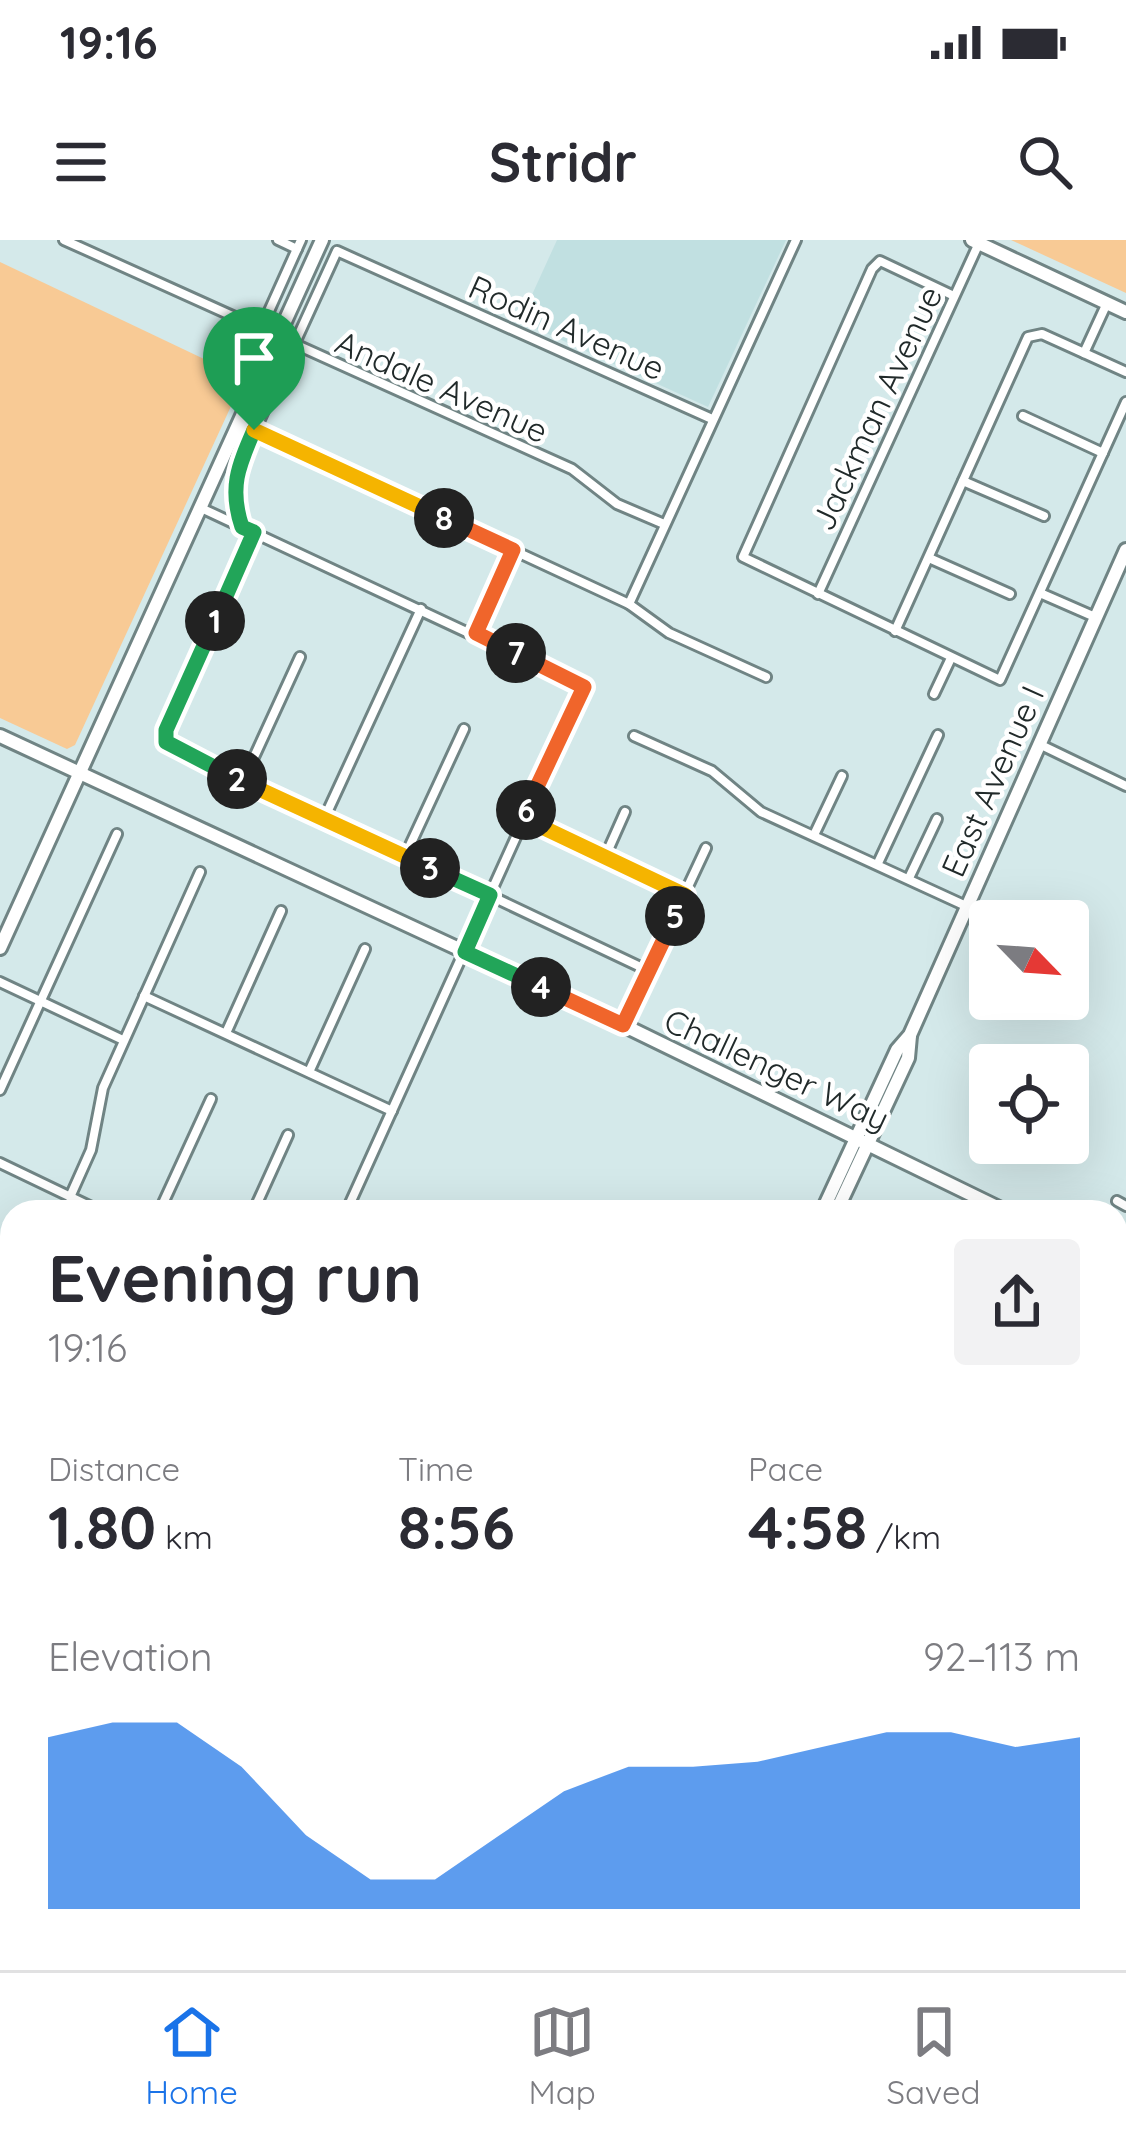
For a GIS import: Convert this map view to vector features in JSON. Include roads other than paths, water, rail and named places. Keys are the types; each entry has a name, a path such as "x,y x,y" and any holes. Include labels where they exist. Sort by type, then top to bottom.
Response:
{"main road":[{"path":"0,948 322,240"},
{"path":"975,242 1126,312"},
{"name":"East Avenue I","path":"840,1200 897,1050 910,1034 1126,550"},
{"name":"Challenger Way","path":"0,736 623,1025 983,1200"},
{"name":"East Avenue I","path":"829,1200 862,1140"}],"street":[{"name":"Andale Avenue","path":"64,240 572,469 617,504 664,524"},
{"path":"260,331 299,244 278,240"},
{"path":"629,604 796,240"},
{"name":"Jackman Avenue","path":"818,594 975,242"},
{"name":"Rodin Avenue","path":"292,346 337,251 712,418"},
{"path":"954,296 880,261 743,557 1000,680 1126,402"},
{"path":"1084,353 1106,304"},
{"path":"895,631 1030,334 1126,372"},
{"path":"242,527 232,496 235,474 292,346"},
{"path":"1022,416 1103,454"},
{"path":"254,430 629,604 669,633 766,676"},
{"path":"963,481 1044,516"},
{"path":"200,507 584,687 351,1200"},
{"path":"254,532 166,730 166,742 649,970"},
{"path":"476,633 513,550"},
{"path":"929,558 1010,594"},
{"path":"1040,593 1095,617"},
{"path":"324,819 421,609"},
{"path":"242,781 300,657"},
{"path":"934,694 951,658"},
{"path":"405,856 464,729"},
{"path":"634,736 712,772 761,812 966,906"},
{"path":"878,863 938,736"},
{"path":"1039,745 1126,786"},
{"path":"814,835 842,776"},
{"path":"605,857 625,812"},
{"path":"523,818 685,895"},
{"path":"909,878 937,819"},
{"path":"0,1090 117,834"},
{"path":"623,1025 706,848"},
{"path":"70,1197 91,1150 103,1088 200,872"},
{"path":"226,1033 281,911"},
{"path":"309,1072 365,949"},
{"path":"0,982 123,1040"},
{"path":"144,996 392,1111"},
{"path":"165,1200 211,1100"},
{"path":"259,1200 289,1135"},
{"path":"0,1163 76,1200"}]}
